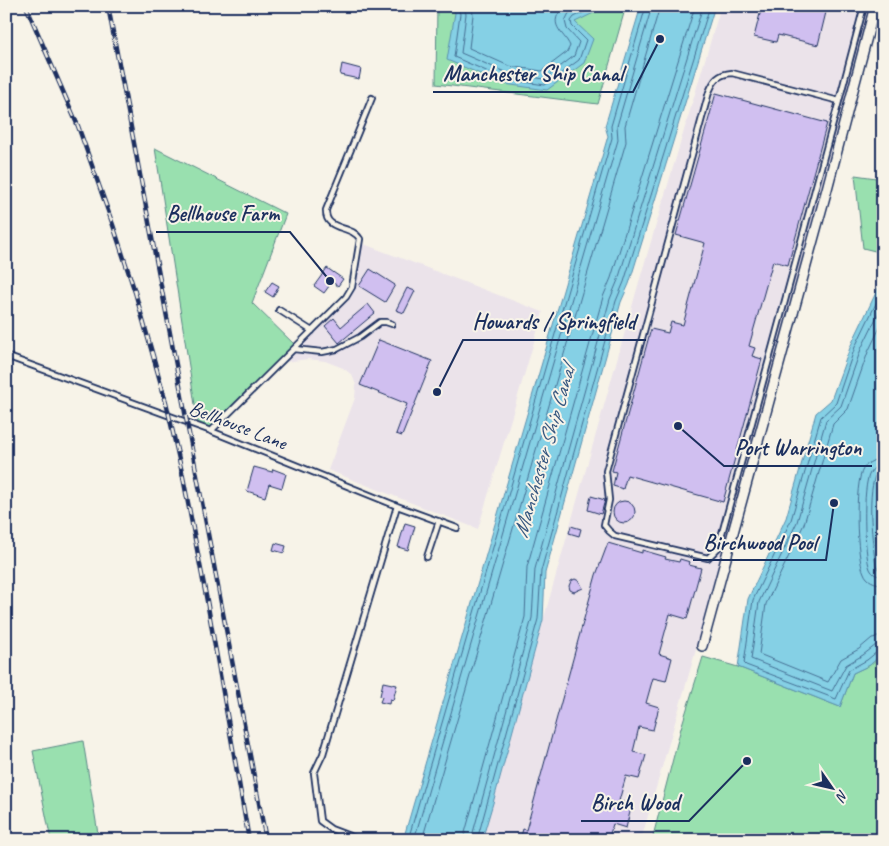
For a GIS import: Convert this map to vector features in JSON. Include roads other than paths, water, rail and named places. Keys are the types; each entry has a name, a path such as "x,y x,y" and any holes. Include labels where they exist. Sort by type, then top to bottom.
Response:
{"street":[{"path":"702,646 830,179 875,6"}],"lane":[{"path":"840,101 732,73 717,77 712,83 606,471 609,500 604,525 615,536 708,558 718,548 840,101 864,6"},
{"path":"211,431 346,297 352,287 360,238 354,233 332,224 326,216 326,210 372,98"},
{"path":"279,310 312,331"},
{"path":"294,349 322,352 337,349 360,337 380,322 392,324"},
{"name":"Bellhouse Lane","path":"6,356 211,431 456,528"},
{"path":"360,840 330,829 320,821 314,773 324,754 397,506"},
{"path":"427,557 439,521"}],"water":[{"path":"453,6 608,6 575,22 593,39 584,63 547,90 504,84 447,60 455,13"},
{"path":"641,6 715,6 629,284 621,302 545,573 543,620 493,803 482,840 403,840 608,136 605,126"},
{"path":"883,278 883,476 879,479 877,488 876,537 883,577 883,653 870,665 853,673 840,707 738,667 748,599 786,518 816,413 831,400 851,345"}],"railway":[{"path":"26,6 78,126 135,292 166,402 183,477 207,601 249,840"},
{"path":"108,6 266,840"}],"place":[{"name":"Manchester Ship Canal","path":"660,39"},
{"name":"Bellhouse Farm","path":"330,281"},
{"name":"Howards / Springfield","path":"437,392"},
{"name":"Port Warrington","path":"678,426"},
{"name":"Birchwood Pool","path":"834,503"},
{"name":"Birch Wood","path":"747,761"}]}
